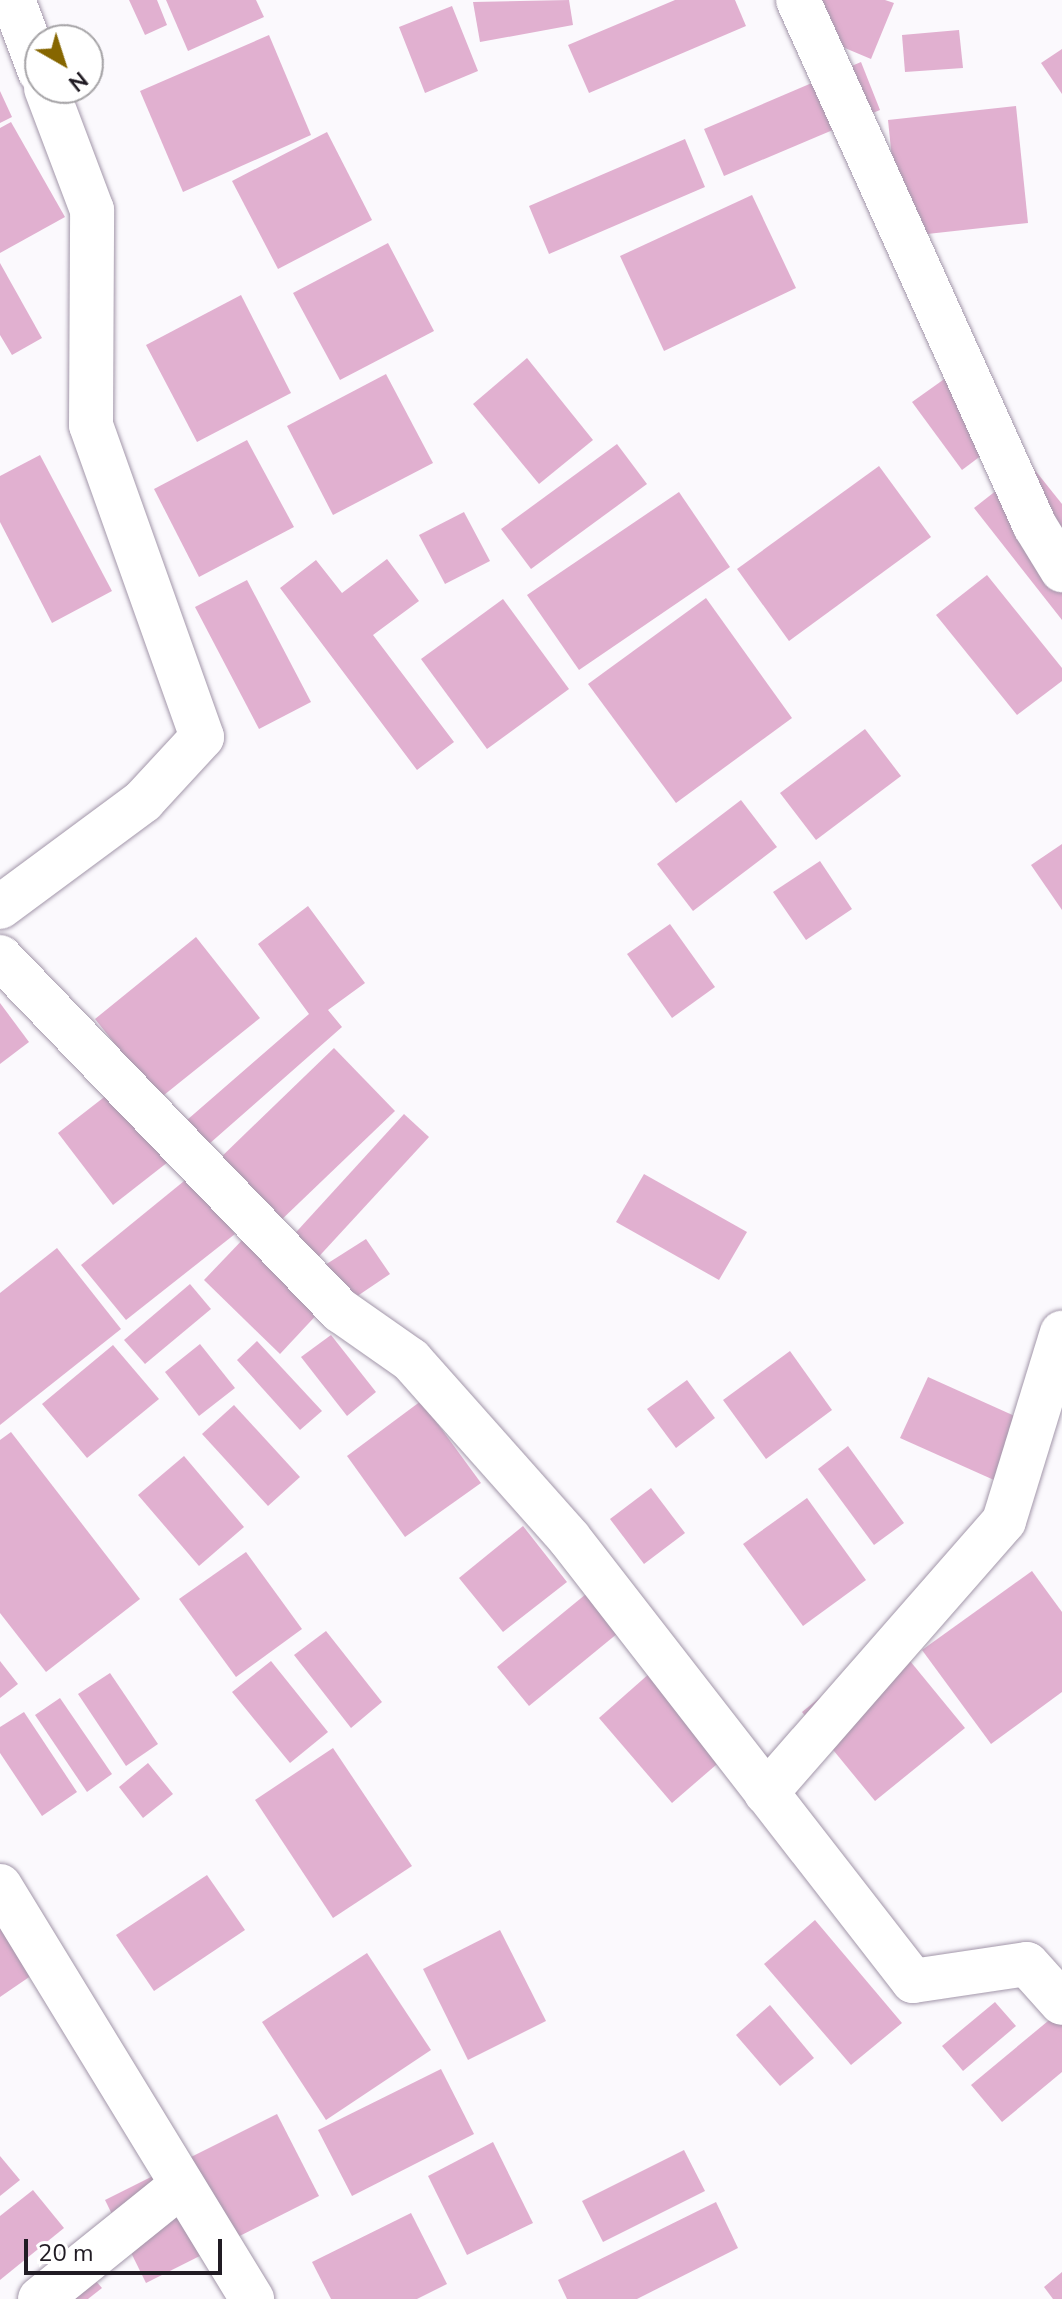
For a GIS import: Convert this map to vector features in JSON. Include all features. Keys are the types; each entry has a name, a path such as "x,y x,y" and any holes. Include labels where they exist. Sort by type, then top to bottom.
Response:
{"street":[{"path":"13,0 24,29"},
{"path":"798,0 1035,526 1062,570"},
{"path":"0,907 143,801 202,737 91,425 92,210 52,104"},
{"path":"0,957 341,1311 411,1360 569,1538 913,1981 1027,1964 1062,2003"},
{"path":"1004,1521 1062,1333"},
{"path":"766,1793 1004,1521 1062,1444"},
{"path":"0,1886 252,2299"},
{"path":"40,2299 182,2185"}],"building":[{"path":"129,0 157,0 167,25 145,35"},
{"path":"166,0 256,0 264,17 188,51"},
{"path":"569,0 573,25 480,42 473,2"},
{"path":"675,0 735,0 746,26 589,93 568,45"},
{"path":"807,0 885,0 894,3 871,59 795,27"},
{"path":"452,6 478,71 425,93 399,27"},
{"path":"959,30 963,68 905,72 902,35"},
{"path":"269,35 311,135 183,192 140,91"},
{"path":"1062,49 1062,94 1041,63"},
{"path":"861,62 880,110 724,176 704,129"},
{"path":"0,91 12,117 0,123"},
{"path":"1016,106 1028,223 900,237 888,120"},
{"path":"11,122 65,217 0,253 0,128"},
{"path":"327,132 372,220 278,269 232,181"},
{"path":"685,139 705,187 549,254 529,206"},
{"path":"752,195 796,288 664,351 620,256"},
{"path":"388,243 434,331 340,380 293,293"},
{"path":"0,263 42,338 12,355 0,335"},
{"path":"241,295 291,393 197,442 146,345"},
{"path":"527,358 593,440 539,484 473,404"},
{"path":"957,370 1006,437 962,470 912,402"},
{"path":"386,374 433,463 333,515 287,426"},
{"path":"247,440 294,527 199,577 154,489"},
{"path":"617,444 647,484 531,569 501,529"},
{"path":"40,455 112,591 52,623 0,522 0,476"},
{"path":"1030,464 1062,504 1062,620 974,508"},
{"path":"879,466 931,537 789,641 737,569"},
{"path":"679,492 730,567 579,670 527,595"},
{"path":"464,512 490,561 445,584 419,535"},
{"path":"387,559 419,601 373,635 454,742 417,770 280,588 316,560 342,593"},
{"path":"987,575 1062,668 1062,681 1017,715 936,615"},
{"path":"247,580 311,702 259,729 195,607"},
{"path":"706,598 792,718 676,803 588,684"},
{"path":"503,599 569,689 487,749 421,659"},
{"path":"865,729 901,776 816,840 780,793"},
{"path":"741,800 777,847 693,911 657,864"},
{"path":"1062,844 1062,910 1031,865"},
{"path":"820,861 852,909 806,940 773,892"},
{"path":"308,906 365,983 328,1010 342,1027 209,1144 187,1120 309,1014 258,944"},
{"path":"670,924 715,987 672,1018 627,954"},
{"path":"196,937 260,1018 159,1099 95,1019"},
{"path":"0,1003 29,1042 0,1064"},
{"path":"334,1048 395,1111 276,1225 216,1162"},
{"path":"112,1091 168,1162 113,1205 58,1133"},
{"path":"404,1114 429,1137 312,1264 288,1241"},
{"path":"644,1174 747,1232 719,1280 616,1222"},
{"path":"189,1177 235,1234 126,1320 81,1265"},
{"path":"247,1235 322,1309 280,1354 204,1280"},
{"path":"366,1239 390,1274 350,1301 325,1265"},
{"path":"57,1248 121,1329 0,1425 0,1293"},
{"path":"190,1284 211,1309 145,1364 124,1340"},
{"path":"331,1335 376,1392 347,1416 301,1357"},
{"path":"257,1341 322,1411 300,1430 237,1360"},
{"path":"200,1344 235,1388 199,1416 165,1372"},
{"path":"113,1345 159,1399 87,1458 42,1404"},
{"path":"790,1351 832,1410 766,1459 723,1400"},
{"path":"928,1377 1050,1432 1023,1493 900,1438"},
{"path":"687,1380 715,1418 676,1448 647,1409"},
{"path":"421,1401 481,1483 405,1537 347,1456"},
{"path":"234,1405 300,1477 268,1506 202,1434"},
{"path":"11,1432 140,1599 46,1672 0,1613 0,1440"},
{"path":"848,1446 904,1523 874,1545 818,1469"},
{"path":"184,1456 244,1527 199,1566 138,1495"},
{"path":"651,1488 685,1533 644,1564 610,1519"},
{"path":"807,1498 866,1580 803,1626 743,1544"},
{"path":"523,1526 567,1582 503,1632 459,1578"},
{"path":"246,1552 302,1629 236,1677 179,1599"},
{"path":"1032,1571 1062,1612 1062,1692 991,1744 922,1650"},
{"path":"597,1585 629,1624 529,1706 497,1667"},
{"path":"326,1631 382,1702 351,1728 294,1655"},
{"path":"892,1639 965,1728 875,1801 802,1712"},
{"path":"0,1661 18,1684 0,1698"},
{"path":"271,1661 328,1732 290,1763 232,1692"},
{"path":"110,1673 158,1744 126,1766 78,1694"},
{"path":"650,1673 724,1758 672,1803 599,1718"},
{"path":"60,1698 112,1774 87,1792 35,1715"},
{"path":"24,1712 77,1792 42,1816 0,1753 0,1727"},
{"path":"333,1748 412,1866 333,1918 255,1800"},
{"path":"148,1763 173,1794 143,1818 119,1787"},
{"path":"207,1875 245,1930 154,1991 116,1935"},
{"path":"0,1915 38,1971 0,1997"},
{"path":"815,1920 902,2023 851,2065 764,1964"},
{"path":"500,1930 546,2021 468,2060 423,1969"},
{"path":"367,1953 431,2050 326,2120 262,2022"},
{"path":"995,2002 1016,2026 963,2071 942,2046"},
{"path":"770,2005 814,2058 780,2086 736,2035"},
{"path":"1054,2016 1062,2025 1062,2072 1002,2122 971,2085"},
{"path":"441,2069 474,2134 352,2196 318,2130"},
{"path":"277,2114 319,2196 146,2283 105,2200"},
{"path":"493,2142 533,2223 467,2255 428,2176"},
{"path":"684,2150 705,2191 603,2242 582,2201"},
{"path":"0,2156 20,2180 0,2196"},
{"path":"33,2190 64,2228 0,2280 0,2216"},
{"path":"716,2202 738,2248 637,2299 567,2299 558,2280"},
{"path":"411,2213 447,2284 417,2299 331,2299 312,2262"},
{"path":"82,2265 102,2288 88,2299 42,2299"},
{"path":"1062,2272 1062,2299 1053,2299 1044,2287"}]}
